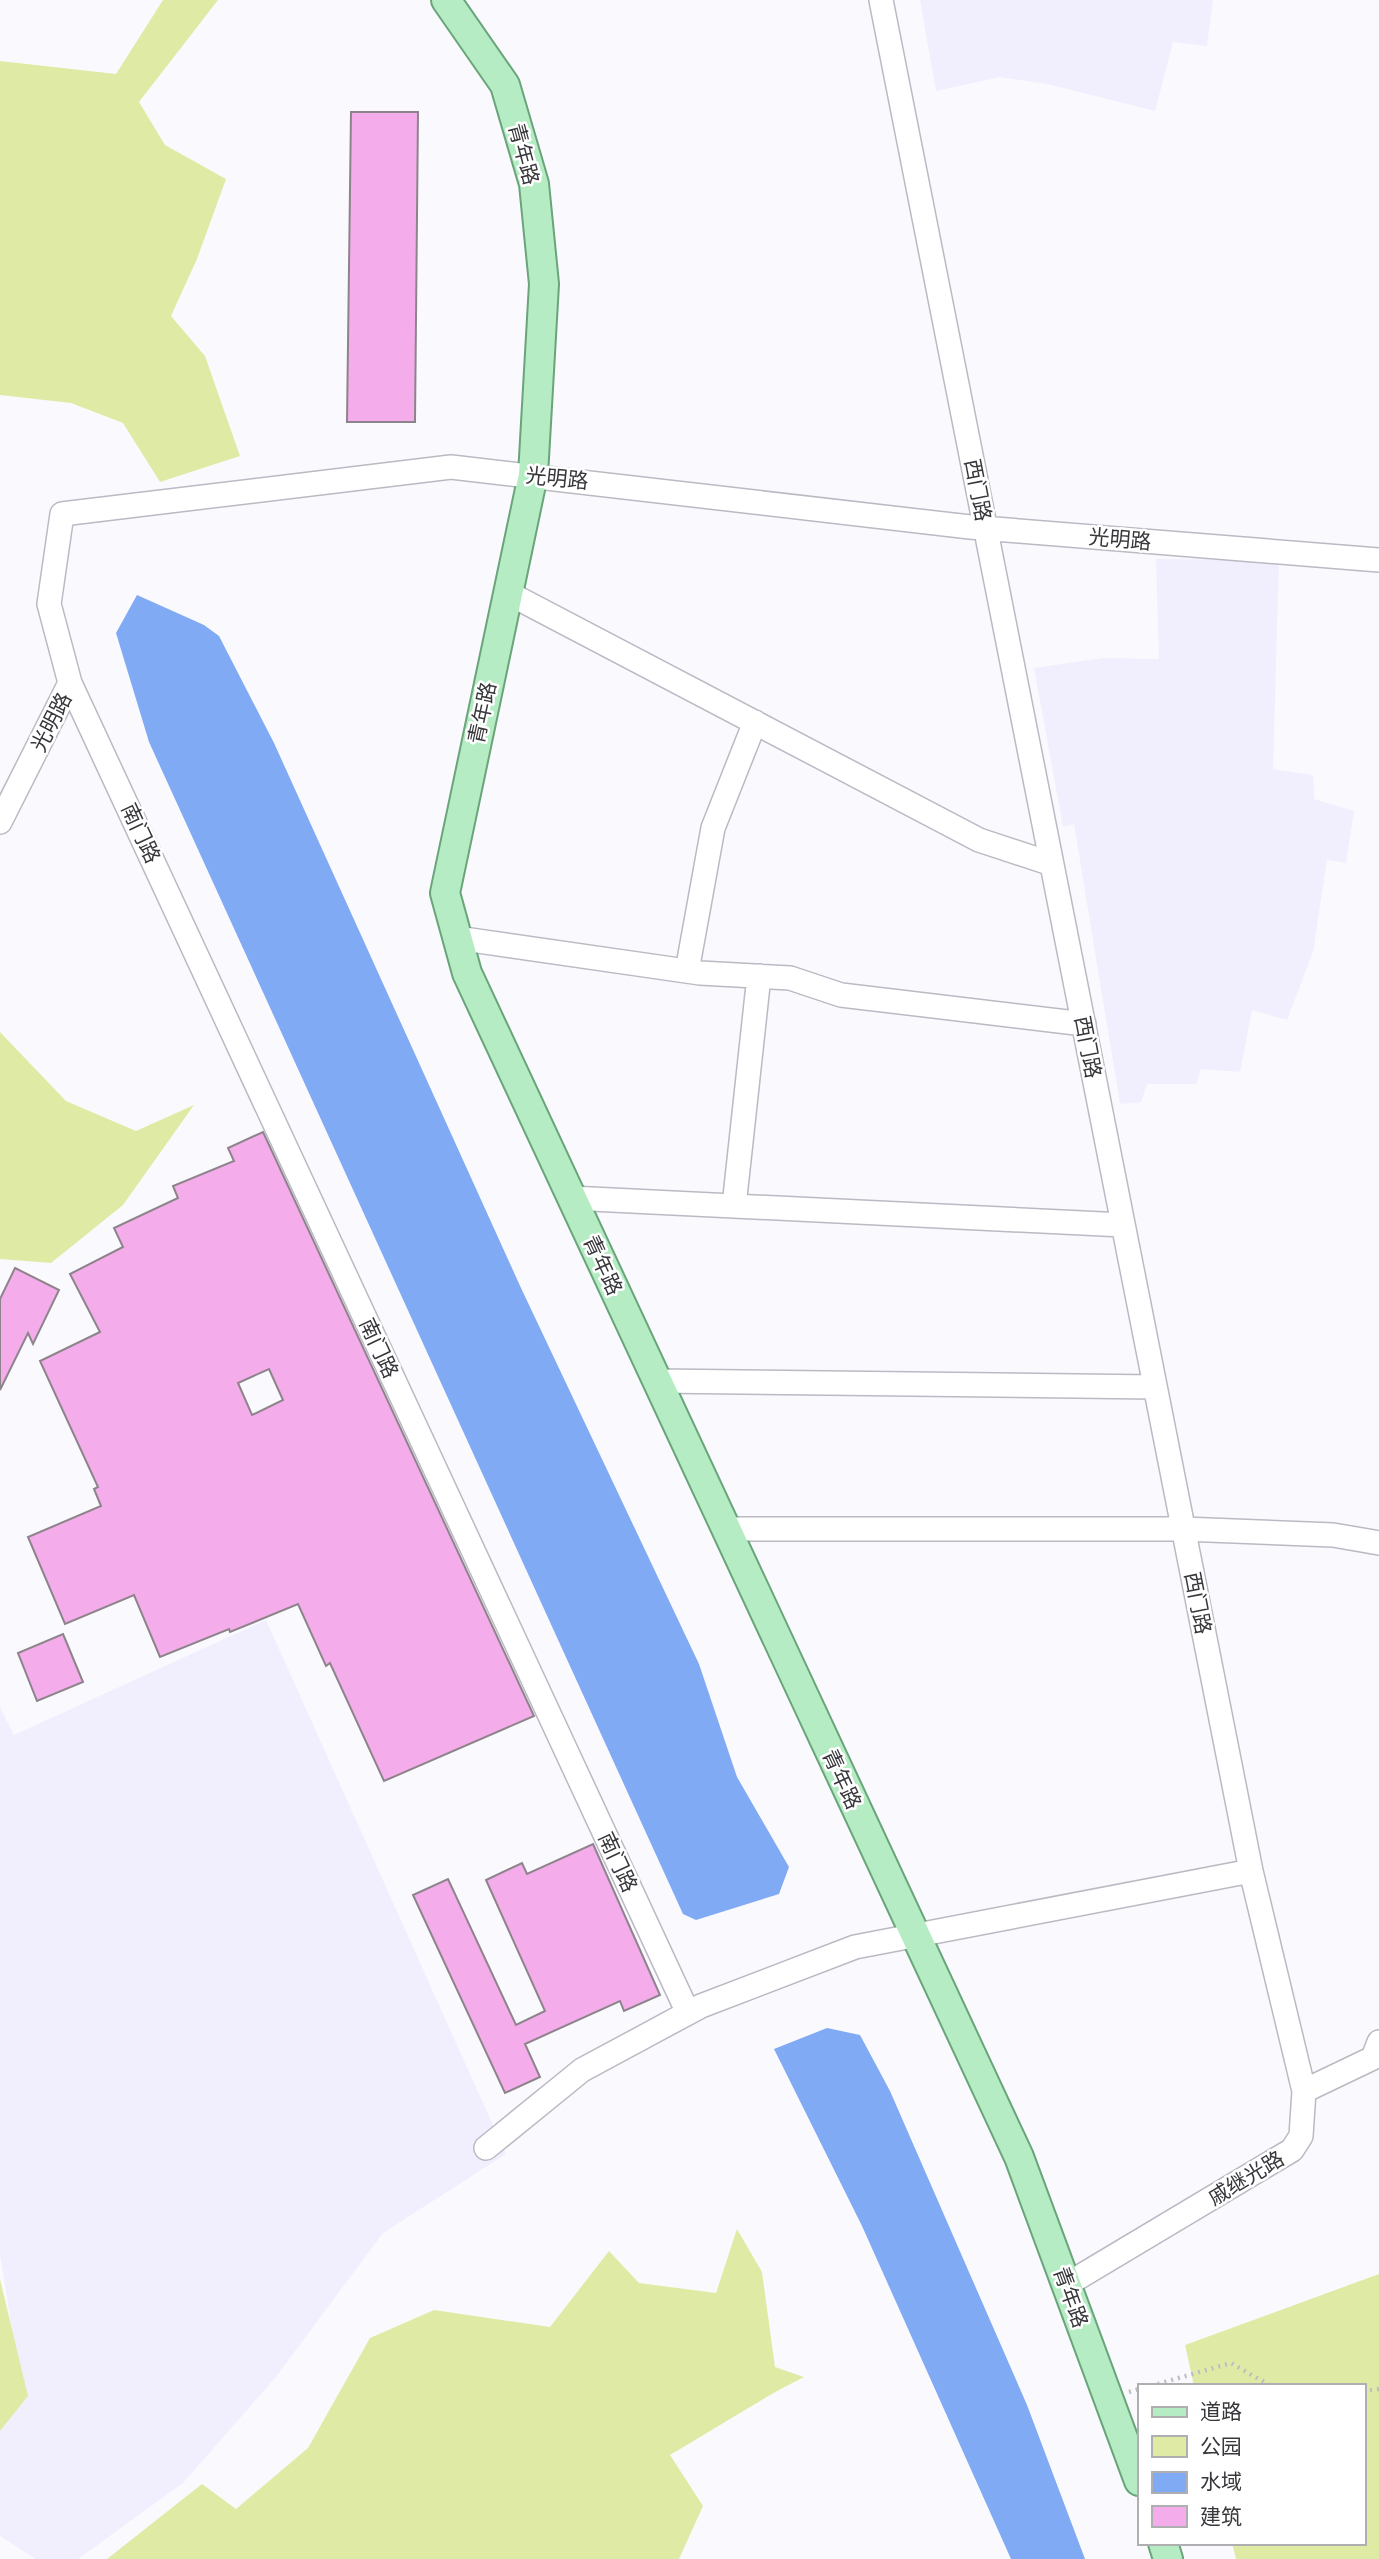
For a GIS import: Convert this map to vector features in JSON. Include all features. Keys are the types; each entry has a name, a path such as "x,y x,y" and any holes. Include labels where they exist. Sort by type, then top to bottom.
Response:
{"main road":[{"name":"青年路","path":"446,0 505,85 534,184 544,284 533,475 445,893 457,938 467,973 1019,2157 1138,2478"}],"street":[{"name":"西门路","path":"881,0 1251,1871 1304,2091"},
{"name":"光明路","path":"0,822 70,682 49,604 62,514 451,467 986,528 1379,560"},
{"path":"508,593 979,840 1052,864"},
{"name":"南门路","path":"70,682 695,2010"},
{"path":"687,971 713,828 755,722"},
{"path":"457,938 687,971 790,978 841,995 1084,1024"},
{"path":"734,1206 759,976"},
{"path":"572,1198 1123,1225"},
{"path":"657,1381 1155,1387"},
{"path":"726,1529 1183,1529 1333,1535 1379,1544"},
{"path":"486,2148 583,2070 695,2010 855,1947 1251,1871"},
{"path":"1304,2091 1373,2057 1379,2042"},
{"name":"戚继光路","path":"1066,2285 1292,2150 1301,2136 1304,2091"}],"path":[{"path":"1158,2384 1231,2363 1268,2384"}],"shaded area":[{"path":"920,0 1213,0 1207,46 1173,42 1155,111 1047,84 1000,77 936,91"},
{"path":"1156,559 1279,560 1273,769 1313,775 1314,799 1354,811 1346,863 1327,860 1313,952 1287,1020 1252,1010 1240,1072 1201,1069 1196,1084 1147,1084 1141,1102 1120,1104 1074,824 1063,827 1034,668 1103,658 1159,659"},
{"path":"266,1620 506,2154 383,2233 275,2378 183,2483 78,2559 36,2559 0,2536 0,2428 22,2393 0,2254 0,1707 14,1735"}],"green space":[{"path":"163,0 218,0 139,102 165,145 226,179 197,259 171,316 205,356 240,456 160,482 123,423 71,403 0,395 0,61 116,74"},
{"path":"0,1032 66,1101 136,1131 194,1105 123,1205 51,1263 0,1259"},
{"path":"737,2229 762,2272 775,2367 804,2377 670,2455 703,2506 679,2559 107,2559 202,2484 236,2509 308,2448 370,2338 434,2310 550,2327 609,2251 639,2283 716,2293"},
{"path":"1379,2274 1379,2559 1236,2559 1232,2545 1365,2545 1365,2384 1194,2384 1185,2345"},
{"path":"0,2279 28,2396 0,2431"}],"water":[{"path":"137,595 204,625 219,636 274,743 521,1288 699,1664 737,1777 789,1867 779,1894 696,1920 683,1914 149,742 116,633"},
{"path":"827,2028 860,2035 890,2091 1027,2405 1085,2559 1011,2559 862,2226 774,2049"}],"building":[{"path":"351,112 418,112 415,422 347,422"},
{"path":"263,1132 534,1716 384,1781 330,1663 326,1666 298,1604 160,1657 134,1595 65,1624 28,1537 101,1506 94,1489 98,1487 40,1361 100,1332 70,1274 123,1247 114,1228 178,1198 173,1186 234,1161 228,1148","holes":["269,1369 283,1400 252,1415 238,1383"]},
{"path":"15,1268 59,1290 33,1344 28,1333 0,1390 0,1299"},
{"path":"63,1634 83,1682 37,1701 18,1653"},
{"path":"593,1844 660,1995 624,2011 620,2001 525,2044 540,2077 505,2093 413,1895 448,1879 516,2025 545,2011 486,1880 522,1863 527,1874"}]}
